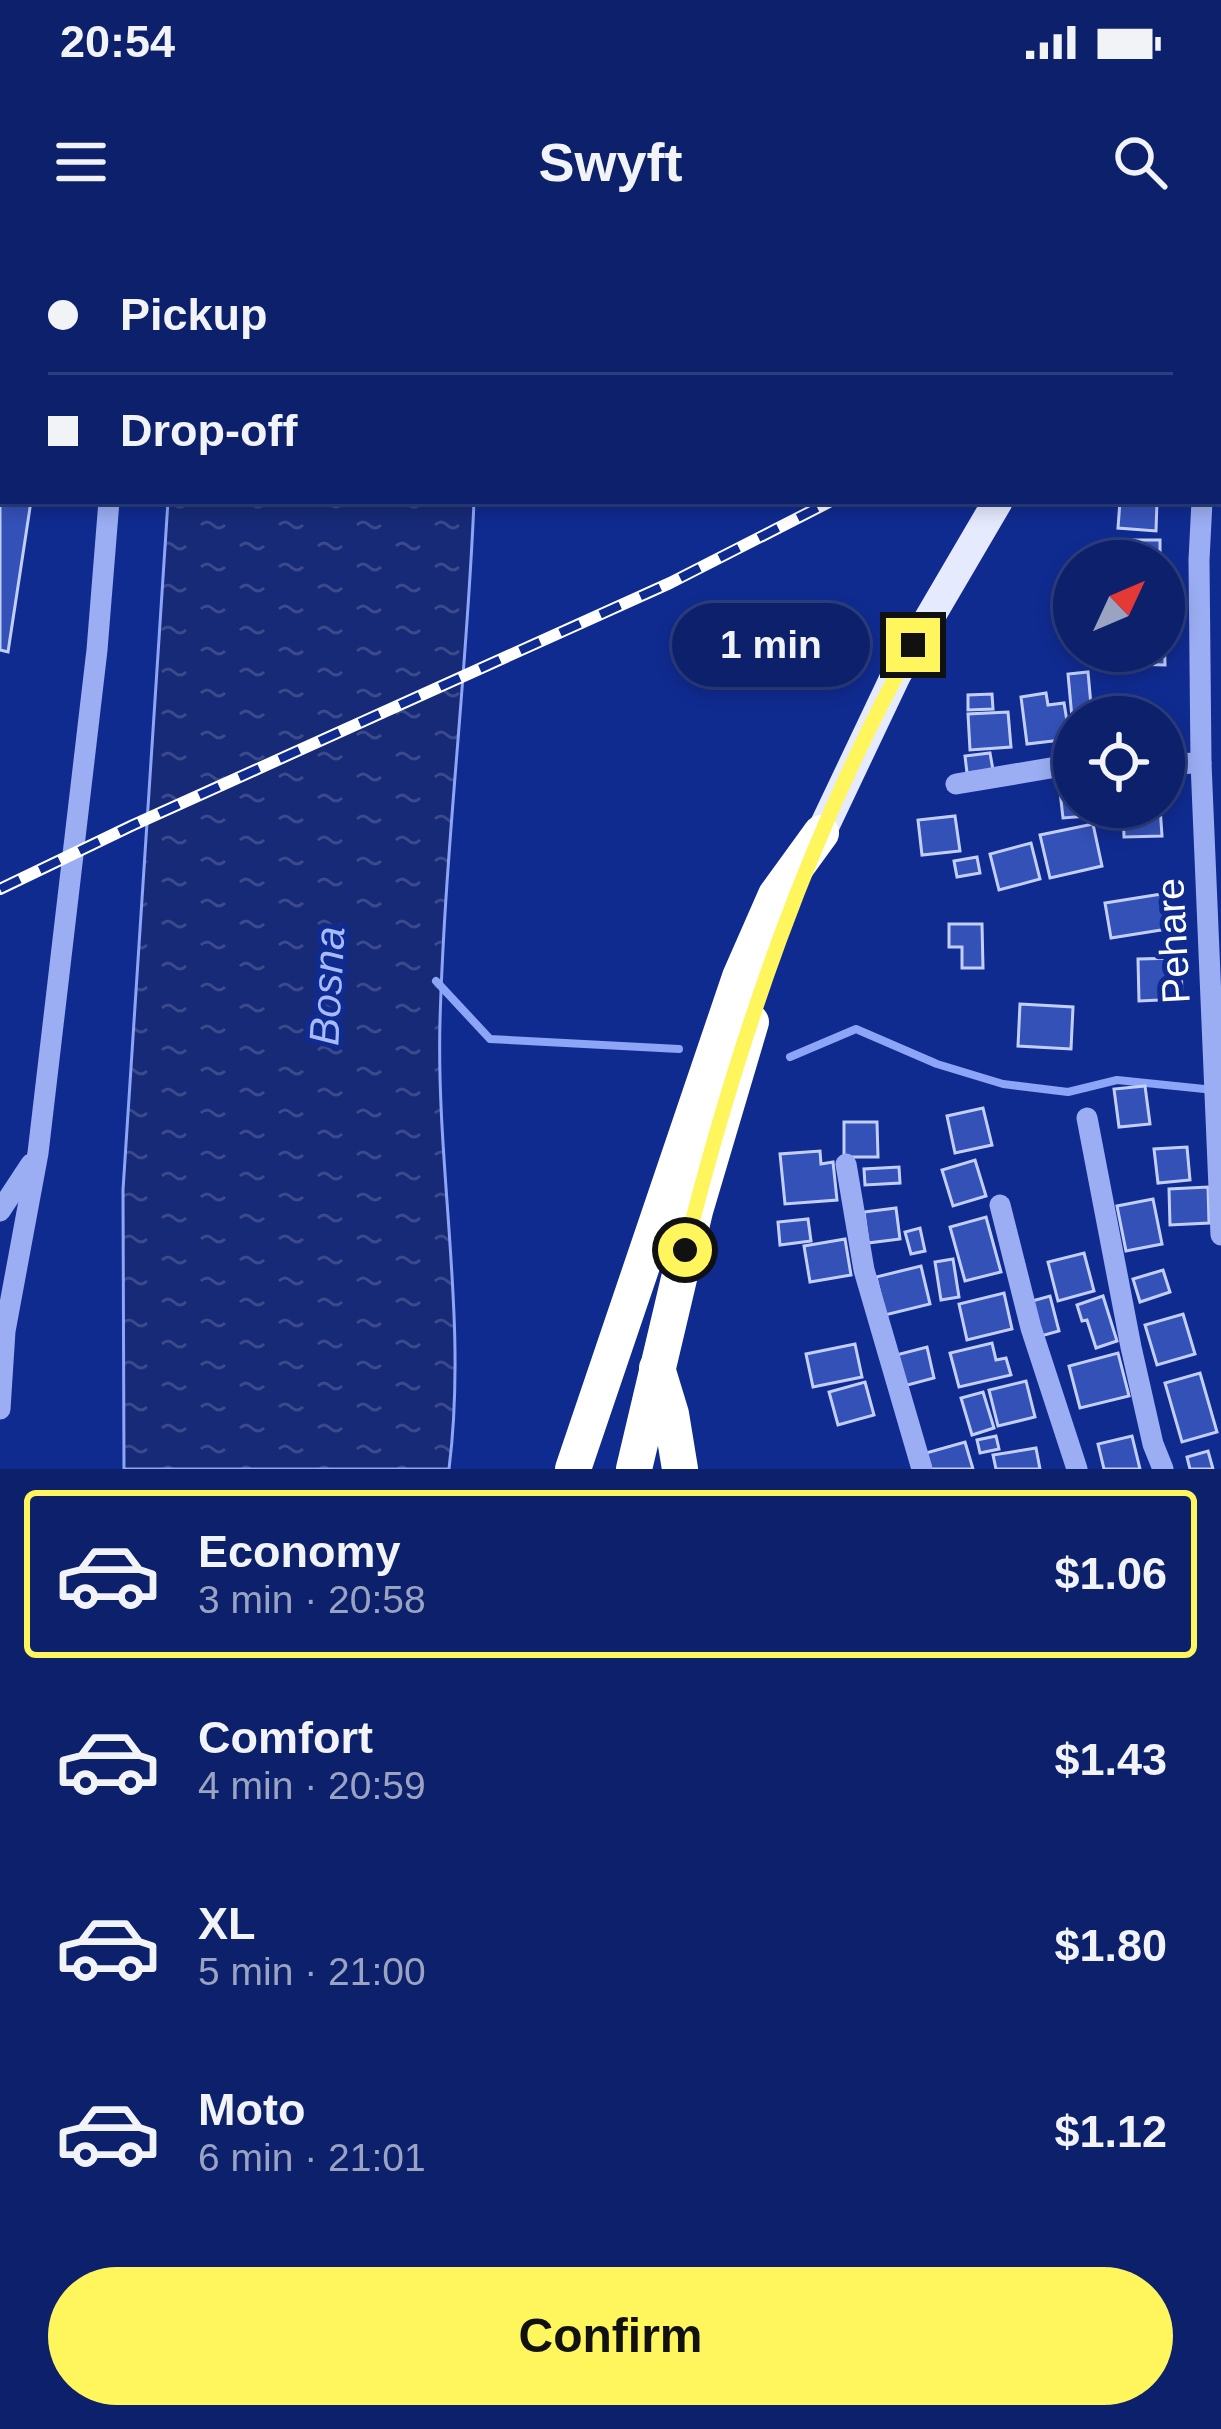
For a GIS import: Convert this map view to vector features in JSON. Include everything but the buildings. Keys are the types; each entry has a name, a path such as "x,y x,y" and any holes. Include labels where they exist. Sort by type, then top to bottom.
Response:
{"highway":[{"path":"634,1469 656,1365 728,1095 782,929 821,833"},
{"path":"574,1469 740,976 776,895 821,833"},
{"path":"656,1365 680,1469"}],"main road":[{"path":"821,833 896,675 996,504"}],"street":[{"path":"0,1409 5,1302 38,1153 97,650 109,504"},
{"name":"Pehare","path":"1202,504 1201,764 1221,1235"},
{"path":"1185,764 1201,764"},
{"path":"956,784 1053,768"},
{"path":"1087,1118 1131,1347 1163,1469"},
{"path":"0,1211 38,1153"},
{"path":"846,1164 864,1270 922,1469"},
{"path":"1000,1204 1030,1328 1076,1469"}],"water":[{"name":"Bosna","path":"168,504 474,504 440,1021 455,1357 449,1469 124,1469 123,1190"}],"waterway":[{"path":"436,981 490,1039 679,1049"},
{"path":"790,1057 856,1029 937,1064 1003,1084 1068,1092 1117,1080 1214,1090"}],"railway":[{"path":"0,889 670,583 825,504"}],"route":[{"path":"685,1250 761,988 790,910 860,747 913,645"}]}
